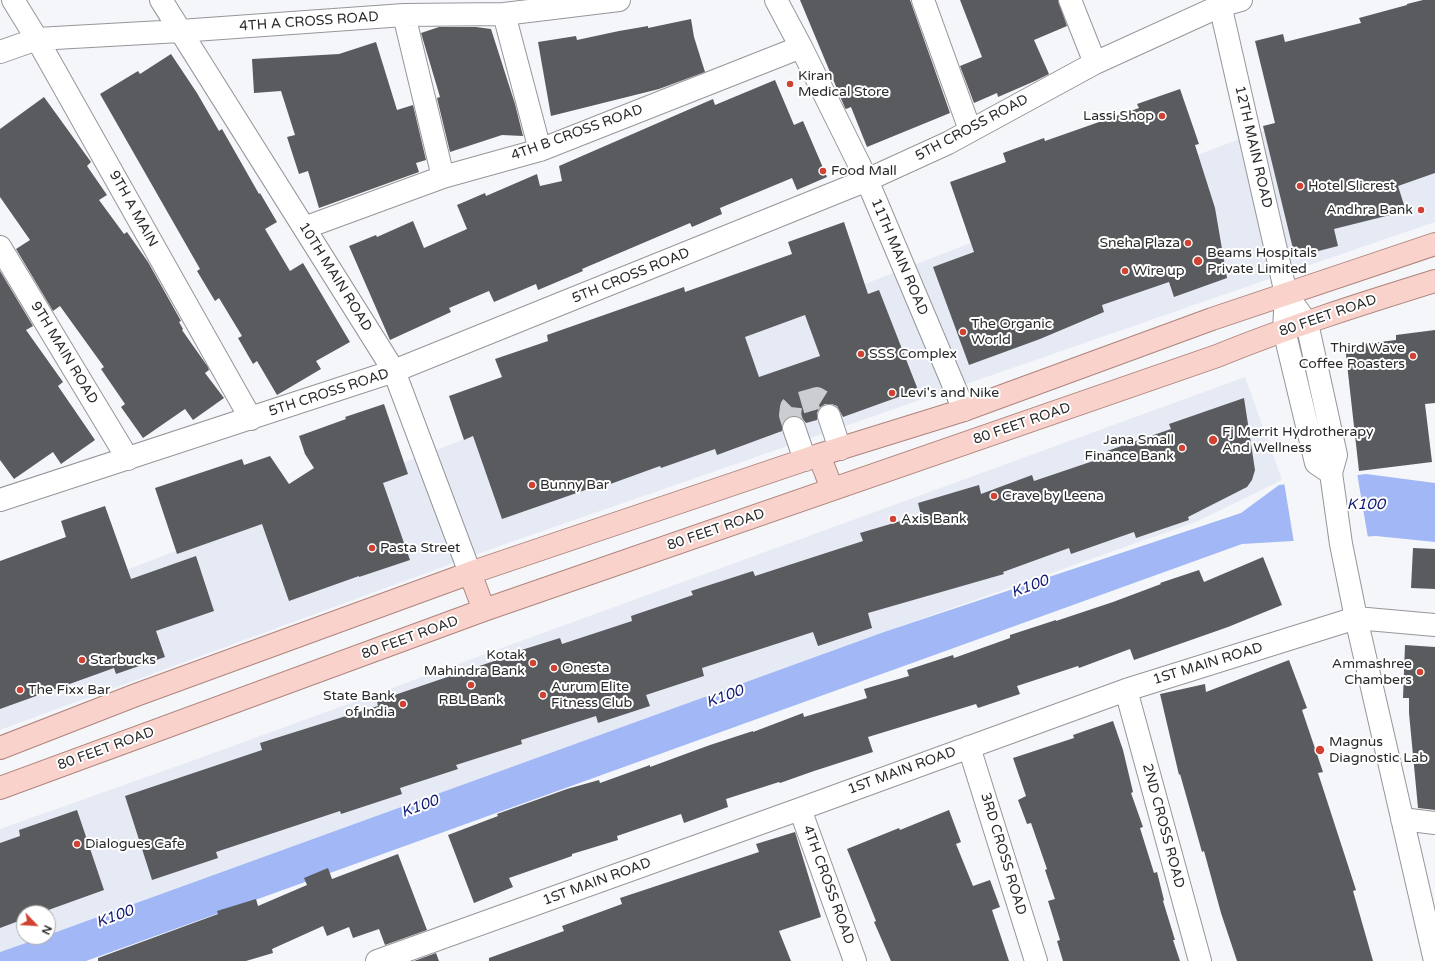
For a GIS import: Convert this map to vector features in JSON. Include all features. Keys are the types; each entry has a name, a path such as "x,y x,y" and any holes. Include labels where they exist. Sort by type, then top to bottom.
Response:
{"main road":[{"path":"0,748 136,695 470,573 840,448 964,410 1212,319 1435,244"},
{"name":"80 FEET ROAD","path":"0,788 484,610 1217,356 1284,330 1435,281"},
{"path":"812,458 832,489"},
{"path":"470,573 484,610"}],"street":[{"name":"9TH A MAIN","path":"13,0 37,39 251,418"},
{"name":"10TH MAIN ROAD","path":"161,0 394,371 470,573"},
{"name":"4TH A CROSS ROAD","path":"0,52 37,39 180,31 404,15 504,14 619,0"},
{"name":"11TH MAIN ROAD","path":"776,0 801,46 867,180 964,410"},
{"path":"923,0 970,130"},
{"path":"1070,0 1094,63"},
{"name":"5TH CROSS ROAD","path":"0,500 394,371 867,180 948,143 1094,63 1220,3 1242,0"},
{"name":"12TH MAIN ROAD","path":"1220,3 1286,294"},
{"path":"504,14 540,150"},
{"path":"404,15 443,177"},
{"name":"4TH B CROSS ROAD","path":"304,228 443,177 540,150 801,46"},
{"name":"9TH MAIN ROAD","path":"0,247 128,459"},
{"path":"1286,294 1308,323 1336,455 1330,473 1341,544 1356,618 1435,961"},
{"path":"1286,294 1284,330 1316,463 1330,473"},
{"path":"829,416 840,448"},
{"path":"794,428 812,458"},
{"name":"1ST MAIN ROAD","path":"376,961 1126,690 1356,618 1435,625"},
{"name":"2ND CROSS ROAD","path":"1126,690 1200,961"},
{"name":"3RD CROSS ROAD","path":"969,747 1036,961"},
{"name":"4TH CROSS ROAD","path":"800,809 855,961"},
{"path":"1402,819 1435,822"}],"shaded area":[{"path":"1435,77 1435,222 505,544 0,730 0,619 1239,139"},
{"path":"1245,377 1282,480 1196,522 884,632 56,932 56,905 16,905 16,945 20,945 0,952 0,829 200,758"}],"water":[{"name":"K100","path":"1366,474 1435,483 1435,542 1376,536 1242,544 86,961 0,961 0,952 20,945 56,945 56,932 884,632 1241,513 1279,485"}],"pier":[{"path":"1357,473 1368,538 1294,543 1284,482"}],"building":[{"path":"800,0 910,0 950,113 867,147 851,107 845,108"},
{"path":"960,0 1058,0 1067,26 1034,40 1049,74 998,97 997,93 974,103 960,66 982,57"},
{"path":"1423,0 1435,0 1435,173 1398,186 1406,211 1334,229 1338,246 1295,257 1263,126 1275,123 1255,41 1283,34 1285,42 1361,23 1359,18"},
{"path":"691,19 694,37 705,72 659,89 551,116 538,42 576,36 577,40 619,31 648,26 648,28"},
{"path":"439,27 476,27 491,29 515,104 523,136 502,135 450,152 437,98 440,97 421,33"},
{"path":"376,42 397,110 413,105 426,160 416,163 419,172 319,208 308,171 299,174 287,137 295,135 281,91 254,93 252,59 339,54"},
{"path":"171,54 197,93 219,131 222,129 259,194 260,193 277,222 265,229 290,271 303,263 350,342 316,361 321,369 277,395 257,361 253,364 238,338 242,336 219,298 215,301 197,271 200,269 100,94 138,71 140,74"},
{"path":"775,80 794,125 803,121 827,177 797,190 792,178 720,208 722,214 692,227 690,223 582,269 583,271 538,290 536,284 494,302 489,291 449,308 451,312 390,340 349,246 376,235 377,237 413,221 424,248 467,229 457,205 485,193 486,196 537,174 540,186 562,181 559,166 713,99 715,105"},
{"path":"1180,89 1199,144 1195,145 1215,208 1227,278 1174,297 1169,282 1102,305 1104,312 1040,339 969,365 933,267 974,252 950,182 1006,162 1003,153 1044,138 1045,141 1139,108 1137,104"},
{"path":"44,97 91,162 87,166 107,195 99,200 124,234 127,232 148,262 181,321 179,322 183,329 182,330 208,367 209,370 205,373 224,398 193,420 185,409 143,438 121,407 125,404 101,369 104,367 60,306 53,311 16,249 30,240 0,197 0,129"},
{"path":"844,222 868,294 879,290 918,390 843,417 837,406 825,404 819,408 817,420 806,423 802,418 790,416 784,420 782,431 717,455 715,449 661,468 660,466 591,491 591,488 502,519 473,436 464,440 449,396 502,377 495,359 548,341 547,335 684,287 685,292 792,254 788,242","holes":["805,315 820,356 759,377 745,337"]},
{"path":"0,271 33,326 26,330 63,382 58,386 95,440 61,464 53,452 14,479 0,460"},
{"path":"1435,330 1435,403 1425,404 1432,462 1359,471 1345,346 1396,340 1396,335"},
{"path":"1244,398 1255,470 1252,480 1247,487 1188,517 1189,520 1136,538 1134,532 1071,554 1069,548 1003,572 1004,574 868,613 872,628 818,646 813,632 702,668 704,676 646,695 650,706 598,723 596,716 521,740 522,744 456,765 458,769 400,788 402,794 341,814 340,811 216,852 218,858 152,880 125,796 262,750 260,743 378,706 377,701 500,659 499,657 560,638 562,644 632,621 631,616 693,595 691,591 753,571 755,576 863,541 860,533 921,515 918,503 979,485 981,494 1032,475 1034,481 1108,456 1107,451 1171,429 1169,424"},
{"path":"384,404 408,474 383,483 410,560 359,576 289,601 262,524 177,554 155,488 242,459 244,465 270,456 289,484 314,468 305,454 299,436 346,419 345,417"},
{"path":"105,506 131,579 196,556 214,611 156,631 165,657 116,674 114,668 0,709 0,561 66,537 61,521"},
{"path":"1413,548 1435,549 1435,589 1411,588"},
{"path":"1263,557 1282,605 1228,627 1134,660 1130,649 1079,668 1078,666 1017,686 1020,694 978,708 976,704 868,737 873,752 780,783 779,782 726,799 728,807 684,823 681,814 617,836 618,840 572,854 572,856 509,878 513,887 474,903 448,835 498,816 497,814 567,789 599,780 600,783 650,765 650,767 710,745 753,732 803,713 804,717 867,698 864,689 909,676 907,670 953,655 954,658 1010,638 1010,635 1113,602 1161,584 1160,583 1199,570 1204,582"},
{"name":"Ammashree Chambers","path":"1405,645 1435,647 1435,810 1418,808 1409,713 1409,698 1403,698"},
{"path":"1289,660 1307,708 1302,710 1323,772 1318,773 1356,890 1353,891 1373,961 1237,961 1221,913 1204,851 1202,852 1180,774 1179,775 1160,694 1205,684 1206,692"},
{"path":"1113,721 1123,750 1133,792 1131,793 1143,827 1140,828 1154,873 1157,872 1163,901 1175,940 1173,940 1180,961 1063,961 1057,941 1060,940 1048,901 1055,899 1045,870 1047,869 1031,823 1027,824 1018,800 1026,796 1013,758 1074,738 1073,735"},
{"path":"77,810 104,890 56,907 56,905 16,905 16,922 0,928 0,843 20,836 19,830"},
{"path":"949,810 961,842 956,844 973,886 990,880 1000,907 992,910 1009,961 891,961 874,922 876,921 847,849"},
{"path":"795,832 821,917 779,931 791,961 489,961 489,958 564,931 562,926 622,904 620,898 759,852 756,844"},
{"path":"398,854 427,930 385,945 379,929 353,938 349,927 327,936 323,926 272,949 273,953 246,961 98,961 98,958 218,914 217,911 256,899 258,906 307,885 304,878 328,868 332,879"},
{"path":"436,953 439,961 414,961"}],"tunnel":[{"path":"794,428 790,415 791,407 793,405 817,398 825,403 829,416"}],"place":[{"name":"Kiran Medical Store","path":"790,84"},
{"name":"Lassi Shop","path":"1162,116"},
{"name":"Food Mall","path":"823,171"},
{"name":"Hotel Slicrest","path":"1300,186"},
{"name":"Andhra Bank","path":"1421,210"},
{"name":"Sneha Plaza","path":"1188,243"},
{"name":"Beams Hospitals Private Limited","path":"1198,261"},
{"name":"Wire up","path":"1125,271"},
{"name":"The Organic World","path":"963,332"},
{"name":"SSS Complex","path":"861,354"},
{"name":"Third Wave Coffee Roasters","path":"1413,356"},
{"name":"Levi's and Nike","path":"892,393"},
{"name":"Fj Merrit Hydrotherapy And Wellness","path":"1213,440"},
{"name":"Jana Small Finance Bank","path":"1182,448"},
{"name":"Bunny Bar","path":"532,485"},
{"name":"Crave by Leena","path":"994,496"},
{"name":"Axis Bank","path":"893,519"},
{"name":"Pasta Street","path":"372,548"},
{"name":"Starbucks","path":"82,660"},
{"name":"Kotak Mahindra Bank","path":"533,663"},
{"name":"Onesta","path":"554,668"},
{"name":"Ammashree Chambers","path":"1420,672"},
{"name":"RBL Bank","path":"471,685"},
{"name":"The Fixx Bar","path":"20,690"},
{"name":"Aurum Elite Fitness Club","path":"543,695"},
{"name":"State Bank of India","path":"403,704"},
{"name":"Magnus Diagnostic Lab","path":"1320,750"},
{"name":"Dialogues Cafe","path":"77,844"}]}
